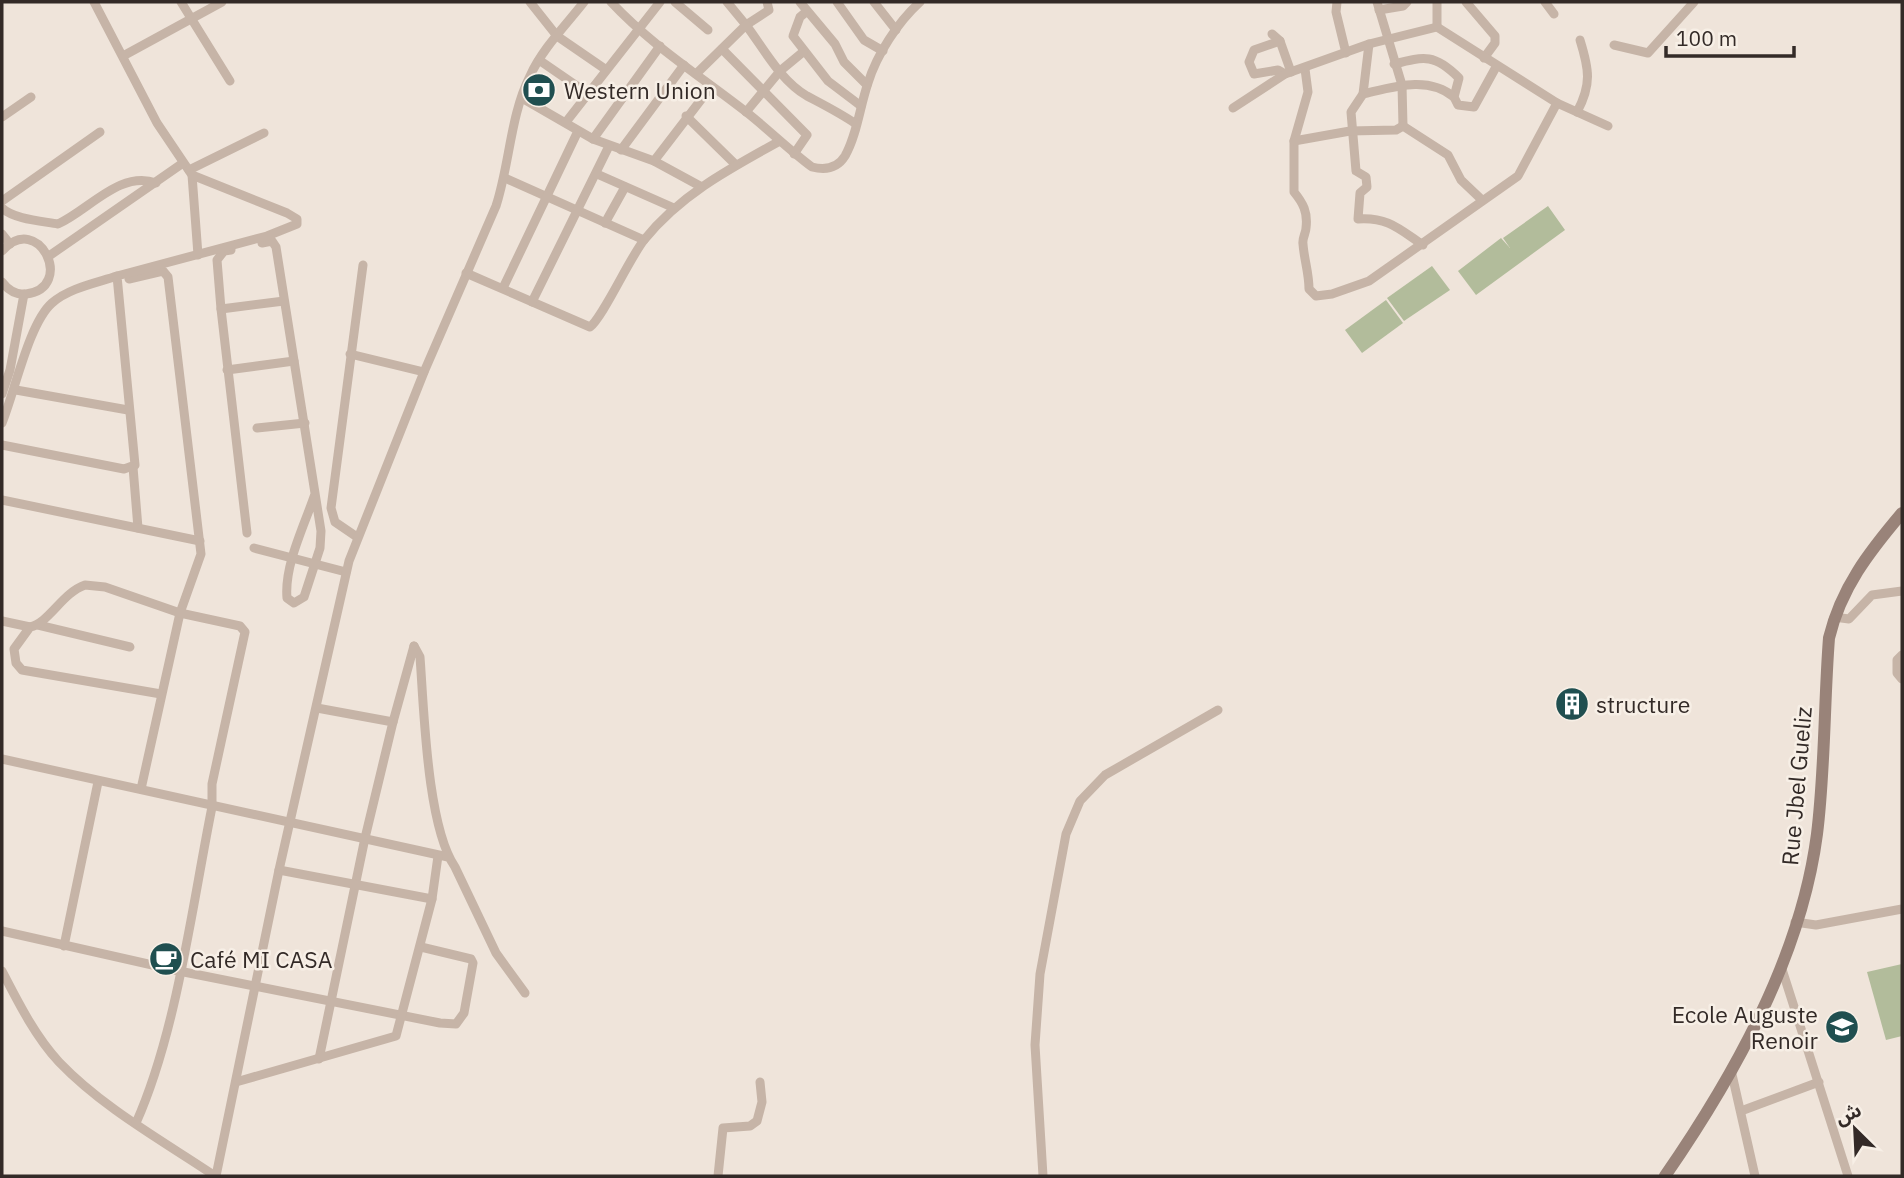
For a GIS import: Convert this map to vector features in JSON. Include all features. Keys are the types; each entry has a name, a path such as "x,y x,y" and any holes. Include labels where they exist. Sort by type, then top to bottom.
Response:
{"street":[{"path":"94,2 157,123 188,169 198,255"},
{"path":"181,2 230,81"},
{"path":"122,55 222,2"},
{"path":"530,2 557,36 605,69"},
{"path":"2,971 37,1032 58,1060 86,1087 216,1176 279,870 292,822 346,572 357,537 505,178 512,130 522,98 539,60 584,2"},
{"path":"611,2 637,28 710,88 746,111 778,142 812,167 830,168 845,156 867,85 883,51 914,4"},
{"path":"566,122 660,2"},
{"path":"676,2 708,30"},
{"path":"727,2 780,71 807,96 831,106 856,124"},
{"path":"696,74 746,26 769,10 767,2"},
{"path":"800,2 835,44 844,62 867,85"},
{"path":"837,2 864,40 883,51"},
{"path":"874,2 896,30"},
{"path":"1337,2 1336,12 1346,53"},
{"path":"1403,125 1402,85 1378,6 1403,6 1407,2"},
{"path":"1437,2 1437,27"},
{"path":"1466,2 1495,36 1494,43 1484,58"},
{"path":"1545,2 1554,14"},
{"path":"1614,45 1648,53 1694,2"},
{"path":"806,12 792,32 803,52 828,81 861,106"},
{"path":"1233,108 1288,73 1368,44 1437,27 1496,67 1557,103 1608,126"},
{"path":"1272,34 1280,41 1288,73"},
{"path":"1577,112 1588,89 1588,65 1580,40"},
{"path":"1280,41 1254,51 1248,62 1254,74 1278,70 1288,73"},
{"path":"1368,44 1363,94 1351,112 1350,131 1356,172 1366,177 1367,187 1360,192 1358,219 1383,219 1423,246"},
{"path":"593,139 660,46"},
{"path":"722,49 807,135 794,154"},
{"path":"746,111 780,71 803,52"},
{"path":"1394,64 1422,57 1433,59 1459,78 1454,97"},
{"path":"539,60 587,93"},
{"path":"621,150 684,65"},
{"path":"1363,94 1402,85 1442,87 1454,97 1458,105 1474,107 1496,67"},
{"path":"1305,69 1308,92 1294,141 1294,192 1306,209 1306,228 1302,242 1309,267 1309,289 1316,296 1332,294 1369,281 1423,246 1518,176 1557,103"},
{"path":"654,161 710,88"},
{"path":"2,117 31,97"},
{"path":"522,98 593,139 654,161 700,186"},
{"path":"686,116 736,165"},
{"path":"1294,141 1350,131 1388,131 1403,125"},
{"path":"1403,125 1448,155 1461,180 1482,200"},
{"path":"503,288 578,131"},
{"path":"2,201 100,132"},
{"path":"49,256 156,183 264,133"},
{"path":"466,273 586,327 592,326 644,240 674,208 700,186 778,142"},
{"path":"531,302 609,146"},
{"path":"2,423 16,390 33,329 51,303 69,293 267,236 294,227 297,222 287,213 188,169"},
{"path":"597,174 674,208"},
{"path":"2,208 14,218 58,224 131,179 142,178 156,183"},
{"path":"505,178 549,195 644,240"},
{"path":"605,223 625,187"},
{"path":"95,202 106,217"},
{"path":"2,234 10,244"},
{"path":"2,251 10,244 30,240 39,244 49,256 48,279 36,291 24,294 3,285"},
{"path":"247,533 217,260 224,251 270,241 275,244 321,531 304,597 294,603 288,598 287,592 294,559 315,494"},
{"path":"357,537 335,522 331,508 363,265"},
{"path":"117,279 159,272 166,273 168,277 201,554 180,613 141,789"},
{"path":"117,279 128,410 137,462 134,467 138,528"},
{"path":"2,394 10,370 24,294"},
{"path":"222,309 284,301"},
{"path":"351,355 424,372"},
{"path":"227,370 294,361"},
{"path":"16,390 128,410"},
{"path":"257,428 305,423"},
{"path":"2,445 124,469 134,467"},
{"path":"2,500 200,541"},
{"name":"Rue Jbel Gueliz","path":"1666,1175 1759,1020 1781,967 1808,879 1817,834 1829,638 1834,617 1858,566 1902,513"},
{"path":"254,548 346,572"},
{"path":"136,1123 158,1065 179,971 212,807 212,784 245,635 240,626 180,613 130,593 85,585 58,602 13,649 16,663 22,670 161,694"},
{"path":"1834,617 1849,619 1872,595 1902,591"},
{"path":"2,621 131,647"},
{"path":"236,1082 393,1039 400,1031 443,857 420,657 416,646 412,648 365,838 319,1059"},
{"path":"1902,655 1897,660 1897,673 1902,679"},
{"path":"317,708 393,722"},
{"path":"1043,1176 1036,1010 1040,974 1072,817 1086,794 1105,775 1218,710"},
{"path":"2,759 443,857 456,867 496,953 525,993"},
{"path":"64,946 97,782"},
{"path":"279,870 432,899"},
{"path":"1795,922 1816,925 1902,909"},
{"path":"2,930 179,971 454,1024 464,1013 474,966 471,959 421,947"},
{"path":"1781,967 1848,1176"},
{"path":"1731,1070 1755,1176"},
{"path":"718,1176 723,1128 750,1126 757,1121 762,1102 760,1082"},
{"path":"1741,1111 1819,1082"}],"green space":[{"path":"1548,206 1565,230 1476,295 1458,271 1501,238 1510,248 1503,238"},
{"path":"1432,266 1450,290 1404,321 1387,298"},
{"path":"1386,300 1403,323 1362,353 1345,330"},
{"path":"1902,964 1902,1036 1886,1040 1867,972"}],"place":[{"name":"Western Union","path":"539,90"},
{"name":"structure","path":"1572,704"},
{"name":"Café MI CASA","path":"166,959"},
{"name":"Ecole Auguste Renoir","path":"1842,1027"}]}
